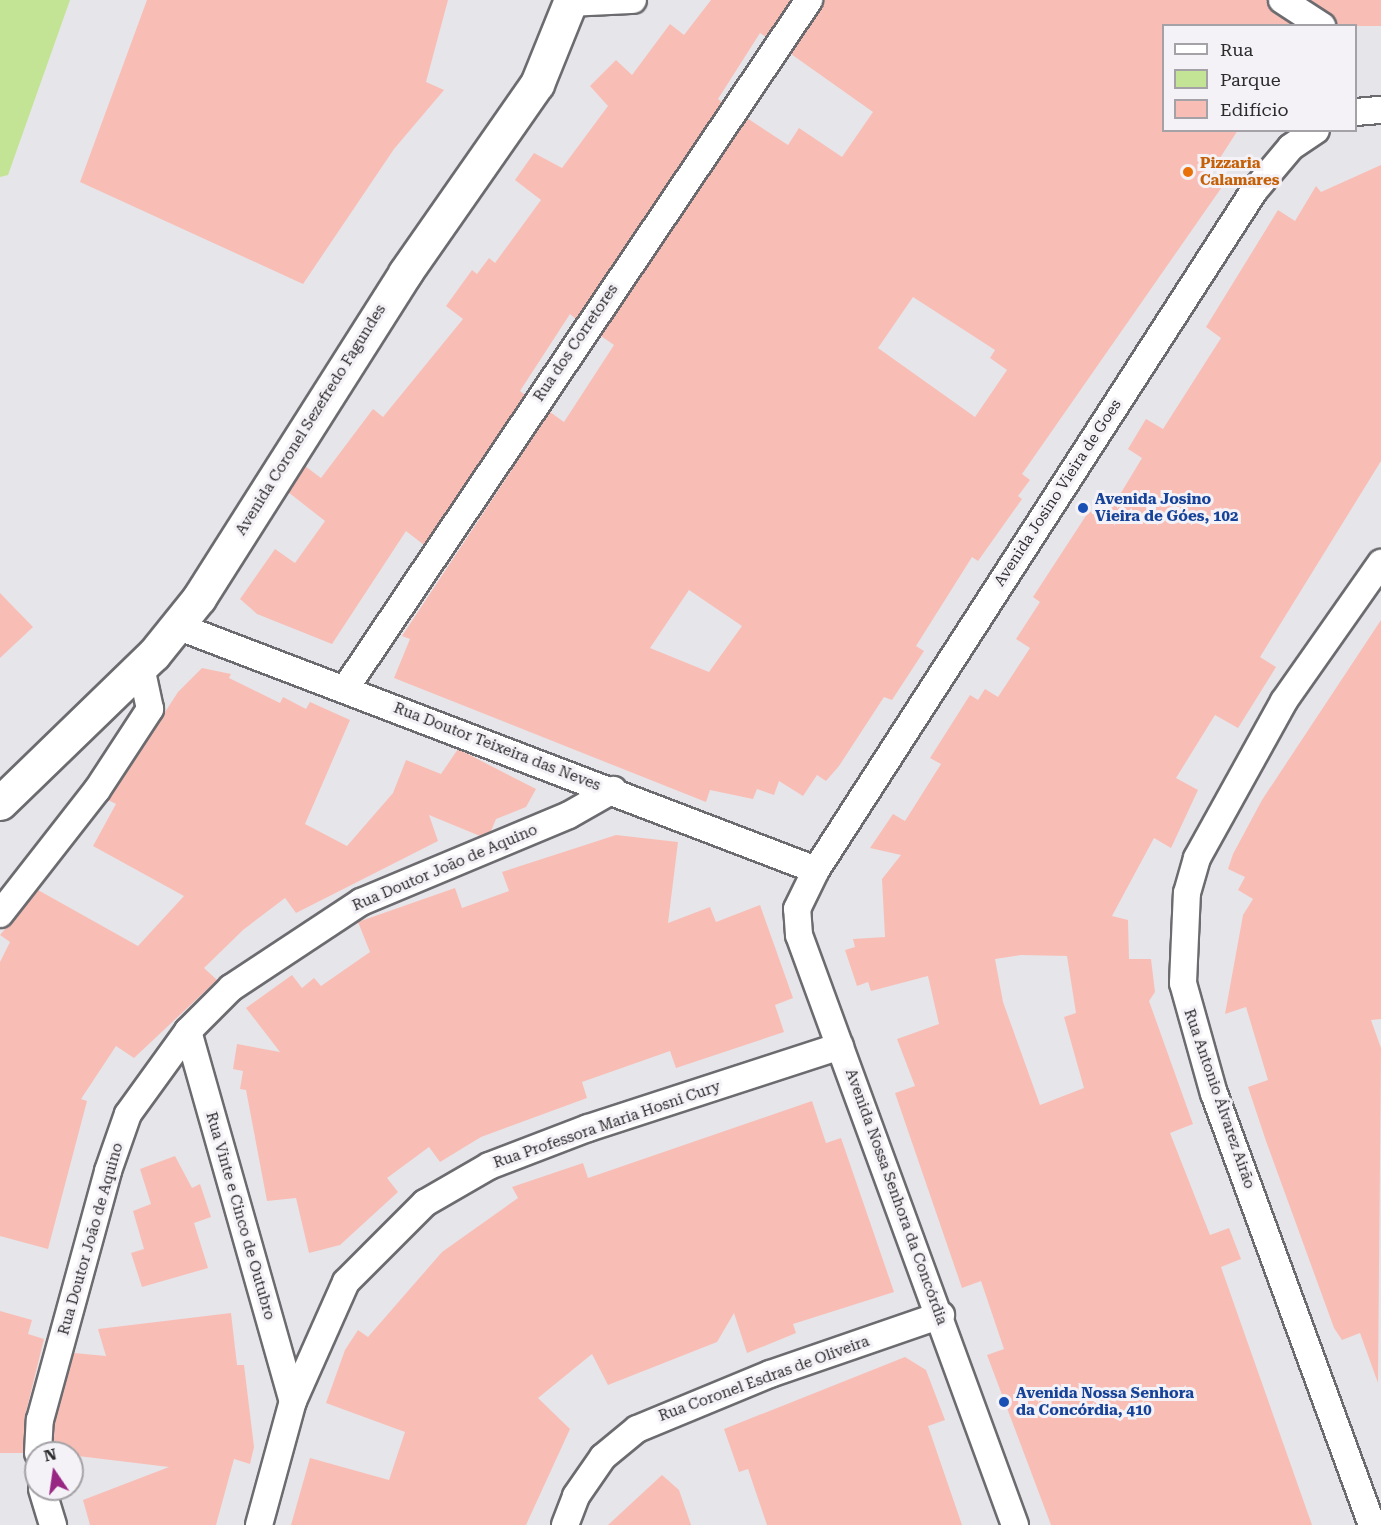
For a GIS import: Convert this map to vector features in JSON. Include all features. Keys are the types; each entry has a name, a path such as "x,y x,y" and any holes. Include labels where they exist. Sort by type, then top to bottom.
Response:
{"main road":[{"name":"Avenida Coronel Sezefredo Fagundes","path":"0,803 141,667 177,626 405,273 537,84 571,1"}],"street":[{"path":"571,1 633,0"},
{"name":"Rua dos Corretores","path":"345,689 809,0"},
{"path":"1282,0 1319,24"},
{"path":"1357,112 1381,110"},
{"name":"Avenida Josino Vieira de Goes","path":"816,870 1254,191 1291,147 1313,132"},
{"name":"Rua Antonio Álvarez Airão","path":"1372,1525 1214,1094 1183,984 1187,893 1197,858 1284,701 1381,563"},
{"name":"Rua Doutor Teixeira das Neves","path":"177,626 613,790 816,870"},
{"path":"0,915 84,808 150,709 141,667"},
{"name":"Rua Doutor João de Aquino","path":"39,1441 40,1420 108,1171 128,1114 188,1031 231,988 361,902 569,815 613,790"},
{"name":"Avenida Nossa Senhora da Concórdia","path":"816,870 797,909 799,935 941,1315 1015,1525"},
{"name":"Rua Vinte e Cinco de Outubro","path":"188,1031 292,1401"},
{"name":"Rua Professora Maria Hosni Cury","path":"259,1525 292,1401 346,1282 425,1203 489,1166 588,1128 840,1046"},
{"name":"Rua Coronel Esdras de Oliveira","path":"565,1525 576,1496 603,1456 637,1429 738,1386 941,1315"},
{"path":"46,1501 53,1525"}],"green space":[{"path":"0,0 70,0 8,175 0,177"}],"building":[{"path":"147,0 448,0 426,82 444,90 394,149 303,284 80,182"},
{"path":"711,0 791,0 766,37 760,33 718,99 722,102 576,319 570,314 520,391 525,395 424,545 406,531 332,644 257,614 240,599 275,549 295,563 325,521 288,492 305,466 321,478 373,409 383,417 463,319 446,306 472,270 477,274 489,258 495,263 541,200 515,180 534,153 562,168 608,106 590,86 616,60 632,75 670,24 684,35"},
{"path":"824,0 1267,0 1273,12 1291,24 1162,24 1162,132 1237,132 1209,175 1224,184 1022,474 1030,480 1018,496 1022,499 978,561 972,557 916,646 924,651 892,700 884,697 839,766 826,781 817,775 803,796 779,781 774,795 757,789 753,799 710,790 706,802 394,678 410,639 402,636 550,412 564,422 614,345 601,336 747,118 788,145 799,128 842,157 873,112 791,54","holes":["913,297 995,350 990,358 1007,370 975,417 878,348","689,590 742,626 709,672 650,648"]},
{"path":"1310,0 1381,0 1381,26 1336,24 1331,14"},
{"path":"1381,165 1381,461 1260,657 1276,667 1238,728 1215,715 1176,778 1198,790 1171,848 1154,838 1112,916 1128,920 1129,959 1151,959 1155,992 1149,1001 1193,1124 1170,1133 1210,1235 1229,1228 1241,1259 1221,1267 1312,1525 1051,1525 987,1355 1004,1349 981,1281 962,1288 895,1093 915,1086 897,1039 939,1024 928,976 871,991 868,982 857,986 845,950 855,947 853,939 885,937 882,879 901,855 870,848 893,814 905,821 941,764 930,758 970,695 978,700 985,689 998,697 1030,648 1016,639 1040,602 1033,597 1089,511 1104,521 1142,458 1128,449 1146,419 1163,429 1221,338 1206,327 1278,210 1295,221 1316,186 1321,192","holes":["1021,955 1067,956 1076,1013 1064,1017 1084,1088 1040,1105 1003,1002 995,959"]},
{"path":"0,593 33,627 0,658"},
{"path":"1381,620 1381,1019 1371,1020 1381,1048 1378,1383 1360,1333 1342,1340 1334,1328 1266,1141 1248,1087 1268,1080 1246,1007 1225,1014 1243,915 1253,899 1238,890 1245,877 1228,869 1233,854 1262,800"},
{"path":"202,668 231,674 229,678 280,703 283,697 306,709 310,702 350,720 305,824 347,846 393,793 406,760 441,774 458,749 536,789 526,807 496,819 491,831 480,836 429,815 438,841 296,913 285,898 243,930 204,968 217,980 134,1058 116,1046 81,1099 87,1101 48,1249 0,1236 0,962 10,942 0,935 38,890 138,946 184,896 93,846 116,804 108,800 178,692"},
{"path":"616,835 678,842 668,923 710,907 716,922 760,905 793,998 775,1005 784,1032 676,1068 670,1051 582,1082 587,1098 481,1137 440,1162 429,1147 387,1178 398,1192 340,1245 309,1253 296,1198 267,1201 246,1090 240,1089 243,1071 233,1069 237,1044 280,1052 246,1008 292,975 302,988 314,978 321,986 370,952 358,922 455,888 462,908 509,891 502,872"},
{"path":"812,1101 826,1143 841,1138 894,1292 793,1324 796,1333 747,1353 734,1313 717,1342 608,1385 592,1354 538,1398 570,1429 526,1525 291,1525 310,1458 389,1480 405,1432 326,1403 345,1350 358,1330 368,1337 442,1252 518,1198 512,1187 583,1163 588,1178"},
{"path":"175,1156 192,1188 200,1184 211,1217 194,1223 208,1268 142,1287 131,1253 144,1249 133,1211 151,1204 140,1169"},
{"path":"0,1311 32,1320 28,1334 44,1339 25,1416 23,1453 0,1453"},
{"path":"231,1313 237,1365 244,1365 254,1447 250,1464 234,1459 216,1525 90,1525 84,1500 169,1467 84,1457 84,1441 54,1441 55,1422 74,1353 106,1356 98,1329"},
{"path":"905,1357 926,1370 945,1420 928,1426 962,1525 767,1525 748,1469 739,1472 724,1429"},
{"path":"662,1475 679,1490 691,1525 608,1525"}],"place":[{"name":"Pizzaria Calamares","path":"1188,172"},
{"name":"Avenida Josino Vieira de Góes, 102","path":"1083,508"},
{"name":"Avenida Nossa Senhora da Concórdia, 410","path":"1004,1402"}]}
